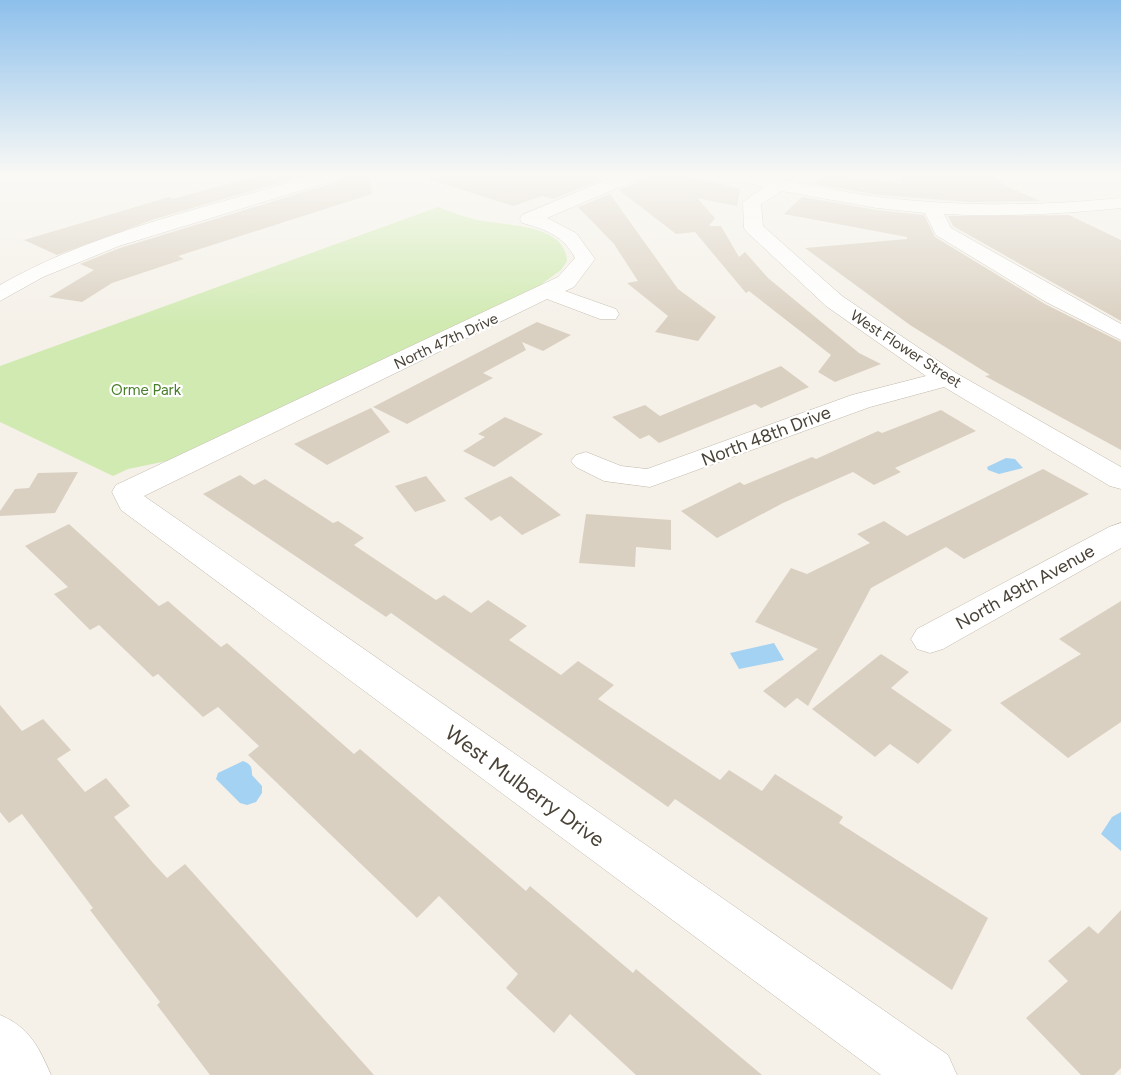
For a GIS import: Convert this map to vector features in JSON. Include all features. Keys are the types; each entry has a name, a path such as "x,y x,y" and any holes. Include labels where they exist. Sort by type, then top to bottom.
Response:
{"street":[{"path":"0,294 36,273 112,242 171,224"},
{"name":"North 47th Drive","path":"127,492 566,282 585,259 580,247 571,236 545,224"},
{"name":"West Flower Street","path":"754,224 754,228 834,301 947,378 1121,480"},
{"path":"940,224 943,231 1054,297 1121,333"},
{"path":"548,292 608,314"},
{"name":"North 48th Drive","path":"586,461 615,475 650,478 861,401 947,378"},
{"name":"West Mulberry Drive","path":"127,492 132,503 150,517 928,1075"},
{"name":"North 49th Avenue","path":"930,639 1121,534"},
{"path":"0,1043 22,1075"}],"green space":[{"name":"Orme Park","path":"391,224 504,224 532,228 556,239 564,249 567,261 561,270 539,286 167,461 128,469 113,476 0,422 0,366"}],"water":[{"path":"1006,458 1015,459 1023,468 999,474 988,470 987,467"},
{"path":"774,643 784,660 739,669 730,653"},
{"path":"243,761 248,763 252,775 262,786 262,793 256,802 247,805 240,803 216,779 218,773"},
{"path":"1121,812 1121,851 1101,834 1112,817"}],"building":[{"path":"77,224 141,224 57,255 24,240"},
{"path":"198,224 278,224 178,256 184,259 112,283 82,302 49,297 94,270 80,264 120,248"},
{"path":"595,224 632,224 678,289 716,317 698,341 655,332 668,316 627,283 638,281 614,244"},
{"path":"663,224 721,226 739,257 745,252 768,278 859,353 881,364 835,382 818,372 831,355 749,291 746,293 695,232 676,234"},
{"path":"838,224 929,224 935,237 1045,304 1121,342 1121,450 985,376 990,375 910,325 805,248 907,239 907,237"},
{"path":"952,224 1088,224 1121,240 1121,321"},
{"path":"537,322 571,335 543,351 522,342 526,350 483,373 493,378 407,424 373,407"},
{"path":"781,366 809,387 761,408 755,404 659,443 649,435 640,439 612,417 645,405 660,416"},
{"path":"371,408 390,432 327,465 294,444"},
{"path":"941,410 976,431 895,468 901,472 874,485 853,472 783,503 717,538 681,511 740,482 744,485 812,457 816,459 878,431 882,433"},
{"path":"505,417 543,434 494,467 463,451 485,437 478,434"},
{"path":"1043,469 1089,494 964,559 946,547 871,588 808,706 797,698 785,708 763,691 818,649 755,622 791,568 807,574 870,543 857,534 884,521 907,536"},
{"path":"78,472 55,513 0,516 0,511 15,489 29,488 38,473"},
{"path":"240,475 254,485 265,479 333,523 338,521 364,538 354,545 436,600 444,595 471,613 488,600 527,626 509,640 561,675 578,661 614,685 598,699 720,780 729,770 762,791 775,774 843,817 839,823 988,918 952,990 675,799 668,807 391,613 386,617 203,494"},
{"path":"426,476 446,501 415,512 395,486"},
{"path":"511,476 561,515 522,535 500,516 491,521 464,498"},
{"path":"586,514 671,520 671,550 636,547 635,567 579,563"},
{"path":"69,524 159,606 168,601 221,647 227,643 354,754 360,749 526,891 530,886 633,973 636,969 762,1075 636,1075 570,1014 554,1033 506,988 518,974 439,896 417,918 248,755 259,746 218,707 203,717 158,674 153,677 99,625 90,630 54,594 68,587 25,546"},
{"path":"1121,601 1121,722 1068,758 1000,703 1081,654 1059,639"},
{"path":"881,654 909,672 891,688 952,730 918,764 890,744 875,757 812,709"},
{"path":"0,705 22,731 43,719 71,750 57,759 85,792 106,778 130,806 114,817 153,863 167,878 185,864 374,1075 210,1075 157,1005 160,1002 90,910 93,908 22,814 9,823 0,812"},
{"path":"1121,910 1121,1068 1114,1075 1081,1075 1026,1018 1068,981 1048,961 1089,926 1098,934"}]}
